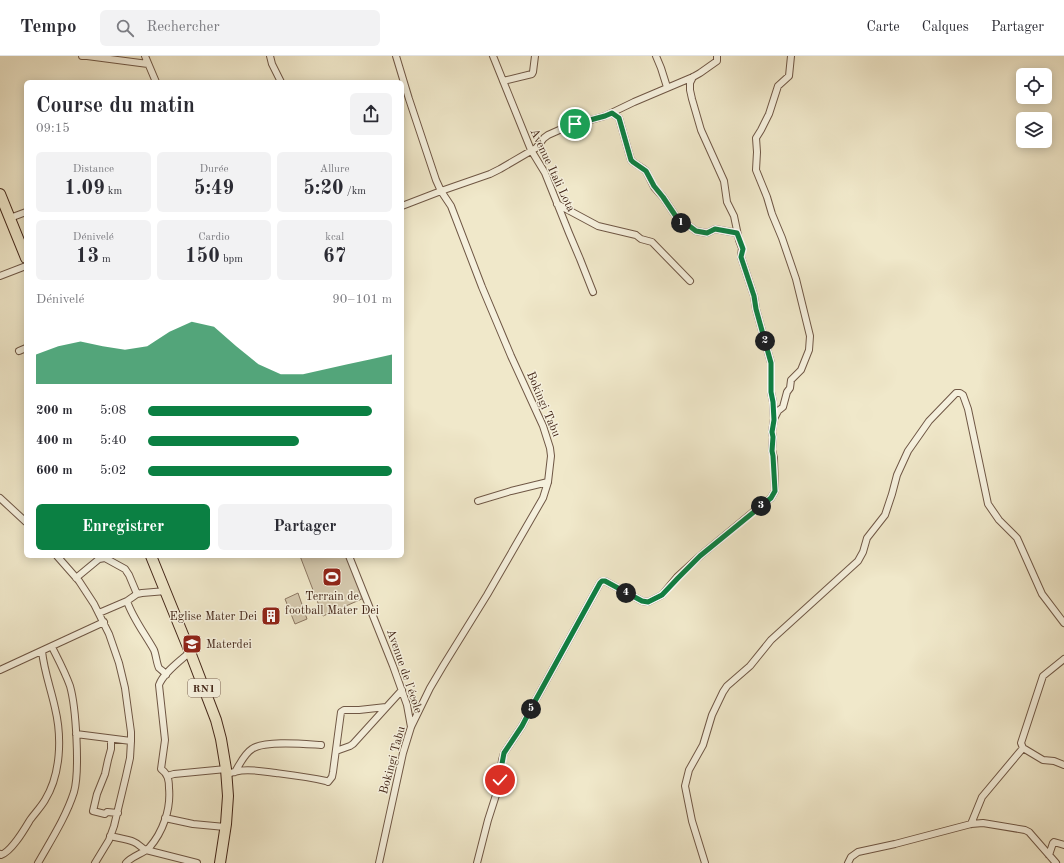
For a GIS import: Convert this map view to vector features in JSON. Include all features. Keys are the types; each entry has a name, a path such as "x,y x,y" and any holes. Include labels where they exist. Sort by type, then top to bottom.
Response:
{"highway":[{"path":"0,194 24,253"},
{"name":"RN1","path":"152,558 216,720 229,772 226,824 220,863"}],"street":[{"path":"82,56 148,64"},
{"path":"145,56 155,80"},
{"path":"270,56 272,64 280,80"},
{"name":"Bokingi Tabu","path":"396,56 403,80"},
{"name":"Avenue Itali Lota","path":"493,56 531,150 545,173 593,292"},
{"path":"503,81 532,74 535,56"},
{"path":"656,56 667,87"},
{"path":"404,205 490,174 536,148 548,135 566,127 605,116 667,87 693,77 717,61 717,56"},
{"path":"774,420 778,411 783,407 787,392 790,388 791,380 801,370 810,350 810,336 796,279 756,170 756,138 769,114 778,86 789,76 791,56"},
{"path":"478,863 488,820 500,780 504,753 522,726 600,583 605,581 642,601 651,601 662,595 700,556 771,498 775,491 772,451 772,432 774,420 771,392 771,363 756,309 754,296 741,257 743,249 737,233 734,216 727,198 724,181 701,130 695,112 690,90 690,83 693,77"},
{"name":"Bokingi Tabu","path":"379,863 403,753 411,727 430,688 491,588 543,498 548,482 551,456 543,426 482,287 454,214 441,191 404,82"},
{"path":"612,113 619,118 631,160 646,171 654,186 681,224 688,225 696,231 707,233 715,229 737,233"},
{"path":"557,204 596,225 637,235 641,239 652,242 690,281"},
{"path":"10,218 24,213"},
{"path":"0,276 24,267"},
{"path":"19,351 24,349"},
{"path":"705,863 692,822 685,786 689,770 704,746 712,716 723,692 727,686 750,666 772,639 858,561 863,552 867,538 885,515 897,475 908,451 929,421 956,394 960,393 963,395 968,409 988,504 999,520 1017,538 1042,594 1064,623"},
{"path":"478,501 510,491 548,482"},
{"path":"0,498 24,520"},
{"path":"59,558 76,578 94,604 104,622 112,642 125,688 131,741 130,758 118,813 110,836 95,863"},
{"path":"76,578 99,559 105,558 124,569 129,574 138,594"},
{"name":"Avenue de l'école","path":"350,558 394,666 407,705 411,727"},
{"path":"99,613 127,601 138,594 166,591"},
{"path":"127,601 128,606 154,651 159,667 166,674"},
{"path":"0,670 104,622"},
{"path":"38,863 74,792 77,771 75,717 70,686 52,647"},
{"path":"0,854 1,855 6,852 21,835 45,800 55,775 59,742 58,724 56,708 44,668 42,651"},
{"path":"126,863 146,850 159,834 168,810 170,793 169,781 162,769 165,740 159,684 173,666 190,652"},
{"path":"1064,659 1043,676 1021,743 1024,748 1043,760 1054,761 1064,765"},
{"path":"336,751 353,744 402,690"},
{"path":"167,776 174,774 249,770 300,776 326,780 328,782 332,777 341,712 386,707"},
{"path":"76,734 131,741"},
{"path":"111,739 111,749 105,774 97,794 93,811 105,814 107,812 118,813"},
{"path":"229,772 250,750 261,745 321,745"},
{"path":"971,824 982,798 1024,748"},
{"path":"165,818 193,824 225,827"},
{"path":"848,863 851,857 858,852 971,824 982,823 1025,830 1056,863"},
{"path":"110,836 132,841 142,849 197,863"},
{"path":"1049,855 1054,842 1064,845"},
{"path":"168,863 171,856"}],"shaded area":[{"name":"Terrain de football Mater Dei","path":"301,558 348,558 364,598 323,616"},
{"path":"298,593 307,619 295,624 285,599"}],"place":[{"name":"Terrain de football Mater Dei","path":"332,577"},
{"name":"Eglise Mater Dei","path":"271,616"},
{"name":"Materdei","path":"192,644"}],"route":[{"path":"500,780 504,753 522,726 600,583 605,581 642,601 648,602 658,598 700,556 771,498 775,492 772,451 772,432 774,420 771,392 771,363 756,309 754,296 741,257 743,249 737,233 715,229 707,233 696,231 688,225 681,224 654,186 646,171 631,160 619,118 612,113 575,124"}]}
